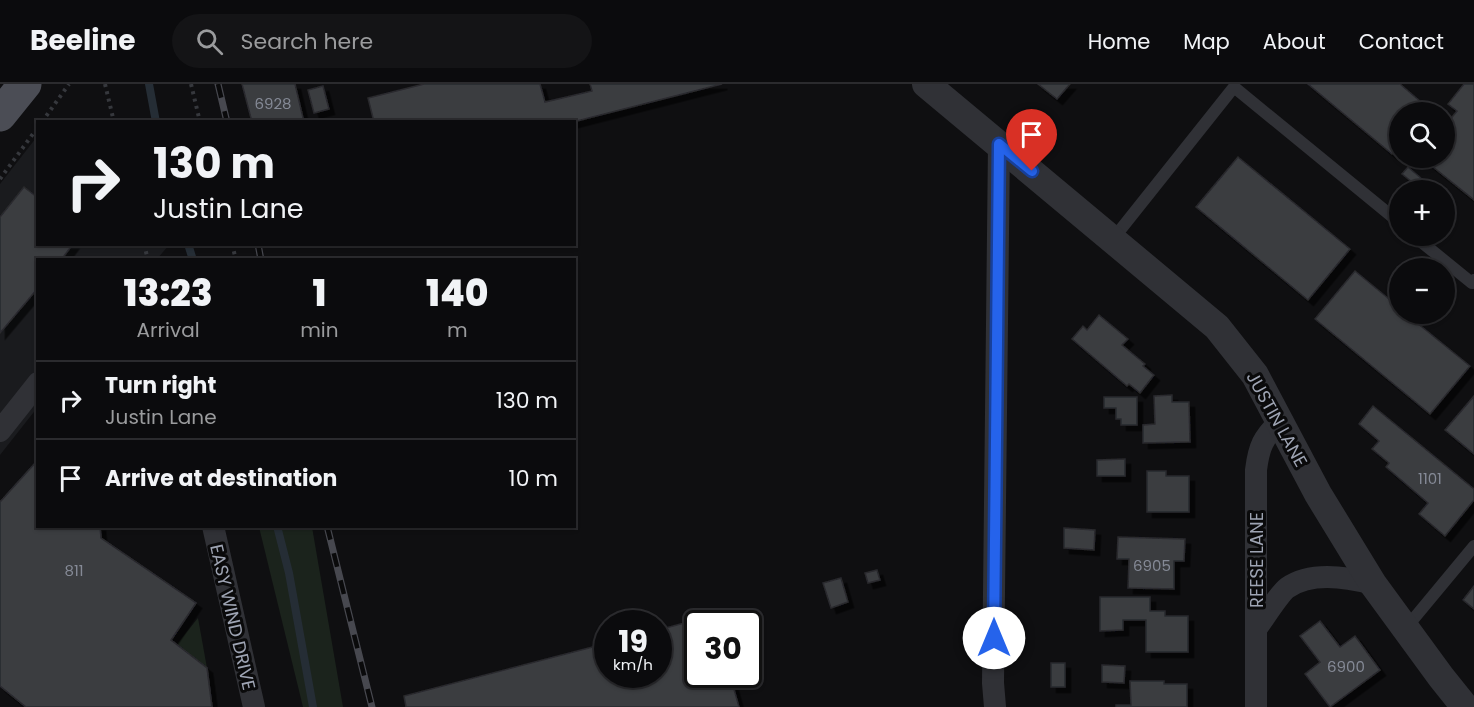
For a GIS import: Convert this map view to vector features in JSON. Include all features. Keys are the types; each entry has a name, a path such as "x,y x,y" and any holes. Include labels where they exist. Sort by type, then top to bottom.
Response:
{"street":[{"name":"JUSTIN LANE","path":"926,84 1217,327 1255,375 1318,494 1373,584 1466,707"},
{"path":"995,707 999,144"},
{"path":"0,431 36,386"},
{"name":"REESE LANE","path":"1256,707 1256,470 1259,449 1267,435 1280,421"},
{"name":"EASY WIND DRIVE","path":"213,528 254,707"},
{"path":"1256,629 1286,588 1308,579 1339,577 1373,584"}],"lane":[{"path":"1113,240 1234,87 1389,214"},
{"path":"1426,246 1472,283 1474,280"},
{"path":"1405,629 1474,546"}],"path":[{"path":"43,120 69,84"},
{"path":"105,84 114,120"},
{"path":"191,84 200,120"},
{"path":"0,178 36,130"}],"shaded area":[{"path":"36,138 36,246 168,246 158,258 36,258 36,409 0,455 0,184"},
{"path":"259,528 312,528 343,707 303,707"},
{"path":"198,618 207,668 177,644"}],"building":[{"path":"242,84 295,84 304,120 251,120"},
{"path":"424,84 540,84 545,102 592,91 590,84 722,84 576,121 374,120 368,98"},
{"path":"1038,84 1070,84 1057,99"},
{"path":"1308,84 1400,84 1421,102 1389,102 1389,152"},
{"path":"1464,84 1474,84 1474,200 1455,185 1455,180 1449,180 1434,168 1455,168 1455,113 1457,111 1455,102 1450,102"},
{"path":"323,86 329,109 314,113 308,90"},
{"path":"1238,157 1350,249 1308,300 1196,207"},
{"path":"1409,168 1422,179 1410,180 1402,174"},
{"path":"24,187 36,196 36,246 72,246 62,258 36,258 36,290 0,333 0,217"},
{"path":"1355,271 1389,299 1389,324 1418,324 1470,366 1430,414 1315,319"},
{"path":"1099,315 1128,339 1122,345 1145,364 1143,366 1154,375 1140,393 1129,384 1127,386 1072,339 1083,326 1087,330"},
{"path":"1172,395 1172,402 1189,402 1190,442 1143,443 1143,425 1155,424 1154,396"},
{"path":"1474,396 1474,454 1445,430"},
{"path":"1104,397 1137,397 1137,425 1121,425 1121,419 1116,419 1116,408 1104,408"},
{"path":"1373,406 1474,489 1474,500 1445,536 1419,514 1428,503 1386,467 1389,463 1372,449 1379,441 1359,424"},
{"path":"1125,459 1125,476 1097,476 1097,460"},
{"path":"36,462 36,528 100,528 101,538 196,603 171,640 207,668 212,707 26,707 0,686 0,502"},
{"path":"36,462 36,528 100,528 101,538 196,603 171,640 207,668 212,707 26,707 0,686 0,502"},
{"path":"1147,471 1166,471 1166,476 1189,476 1189,512 1147,512"},
{"path":"1064,528 1095,530 1094,550 1064,548"},
{"path":"1118,537 1185,539 1184,561 1174,561 1174,589 1128,588 1129,559 1117,559"},
{"path":"877,570 880,580 868,583 865,573"},
{"path":"841,578 848,602 831,608 823,583"},
{"path":"1474,586 1474,609 1463,600"},
{"path":"1100,597 1150,597 1150,611 1165,611 1165,616 1188,616 1188,652 1146,652 1146,620 1123,620 1123,630 1100,631"},
{"path":"1320,621 1340,647 1355,636 1380,670 1330,707 1305,674 1320,662 1300,636"},
{"path":"684,623 684,688 734,688 739,707 406,707 404,696 594,647 594,688 672,688 672,626"},
{"path":"1051,663 1065,663 1065,687 1051,687"},
{"path":"1102,665 1125,666 1124,683 1102,682"},
{"path":"1130,681 1187,684 1187,707 1116,707 1116,705 1131,705"}],"waterway":[{"path":"149,84 156,120"},
{"path":"189,246 192,258"},
{"path":"278,528 289,573 313,707"}],"railway":[{"path":"218,84 227,120"},
{"path":"258,246 261,258"},
{"path":"327,528 372,707"}],"route":[{"path":"994,638 999,144 1032,171"}]}
